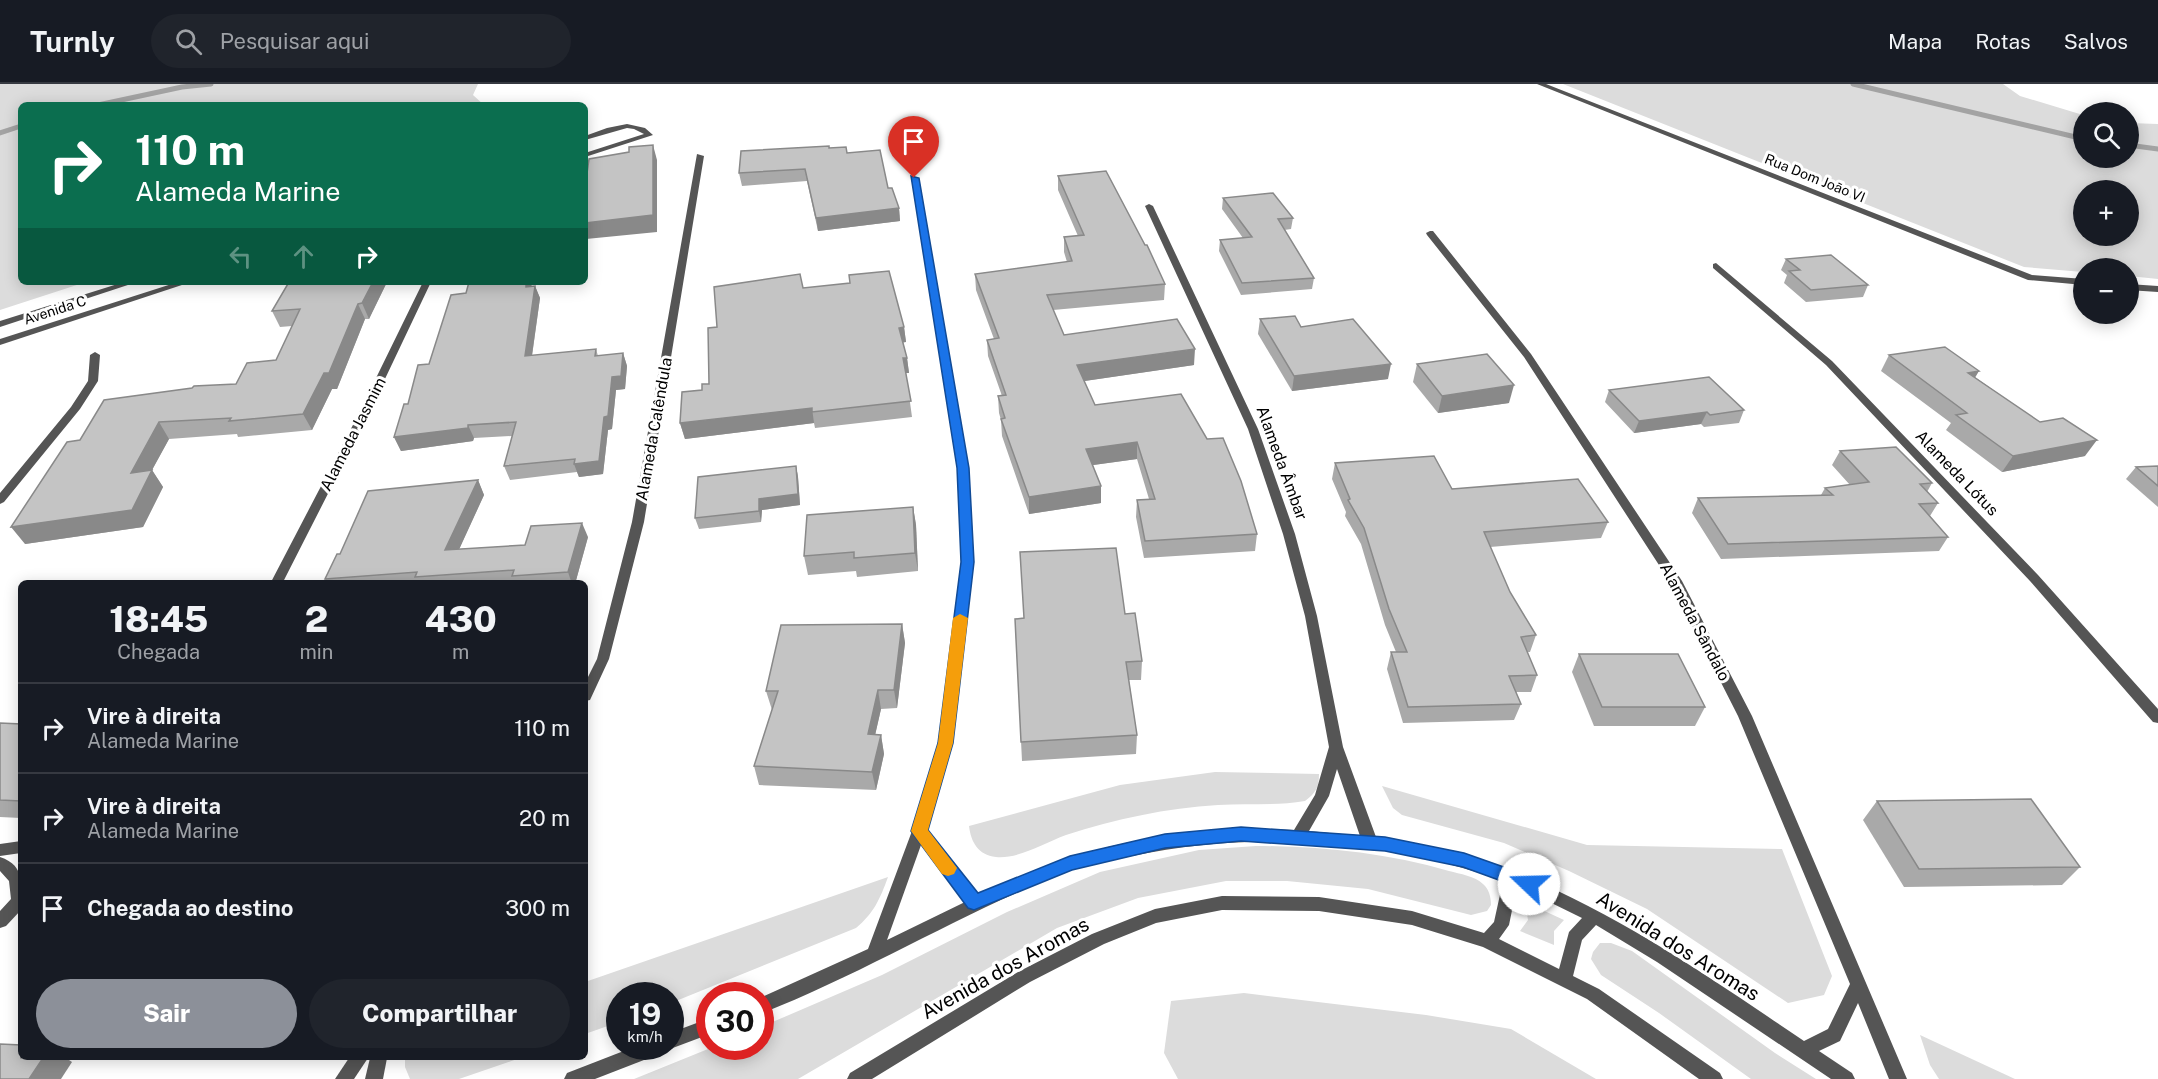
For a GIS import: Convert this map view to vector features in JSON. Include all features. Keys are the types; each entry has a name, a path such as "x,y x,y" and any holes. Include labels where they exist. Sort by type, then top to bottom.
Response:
{"street":[{"name":"Rua Dom João VI","path":"1540,84 2031,278 2073,281"},
{"path":"588,137 624,126 640,128 649,135 588,155"},
{"name":"Alameda Calêndula","path":"588,690 603,659 638,522 700,156"},
{"path":"874,954 919,831 945,743 967,562 963,468 914,178"},
{"name":"Alameda Âmbar","path":"1149,206 1253,429 1289,534 1311,616 1336,747 1370,842"},
{"name":"Alameda Sândalo","path":"1430,233 1528,356 1676,581 1744,716 1898,1079"},
{"name":"Alameda Lótus","path":"1716,266 1829,363 2034,578 2158,718"},
{"name":"Avenida C","path":"0,324 124,285"},
{"name":"Avenida C","path":"0,342 179,285"},
{"name":"Alameda Jasmim","path":"278,580 360,422 426,285"},
{"path":"2139,288 2158,289"},
{"path":"0,500 75,409 93,381 95,355"},
{"name":"Alameda Âmbar","path":"1298,837 1322,796 1336,747"},
{"path":"919,831 974,902"},
{"name":"Avenida dos Aromas","path":"774,1001 807,988 974,902 1070,863 1165,841 1241,834 1370,842 1464,860 1545,890 1630,935 1846,1079"},
{"path":"0,850 18,847"},
{"path":"0,863 10,869 18,881"},
{"path":"1487,941 1501,925 1512,877"},
{"path":"0,921 18,903"},
{"name":"Avenida dos Aromas","path":"856,1079 1024,977 1098,939 1155,916 1222,903 1319,904 1412,918 1487,941 1593,994 1714,1079"},
{"path":"1564,979 1575,937 1594,916"},
{"path":"1802,1051 1834,1035 1858,985"},
{"path":"344,1079 358,1060"},
{"path":"374,1079 379,1060"},
{"path":"573,1079 622,1060"}],"shaded area":[{"path":"0,84 478,84 473,95 481,102 18,102 18,285 77,285 0,310"},
{"path":"1563,84 2003,84 2020,96 2073,112 2073,168 2139,168 2139,123 2158,124 2158,279 2139,277 2139,258 2073,258 2073,271 2024,267"},
{"path":"1215,772 1319,774 1319,779 1316,789 1305,801 1199,806 1141,815 1066,835 1014,856 996,857 984,854 976,847 970,832 969,826 1120,785"},
{"path":"1382,786 1587,845 1782,849 1832,976 1824,995 1788,1003 1647,909 1569,871 1504,843 1402,815 1393,808"},
{"path":"1256,846 1305,847 1401,860 1480,881 1488,891 1491,905 1487,911 1471,915 1368,889 1287,881 1226,881 1138,898 1057,928 798,1079 634,1079 696,1054 696,1060 774,1060 774,1021 882,975 1007,912 1100,872 1199,850"},
{"path":"888,877 876,905 856,928 723,982 696,982 696,993 684,998 684,982 606,982 606,1027 588,1033 588,981"},
{"path":"1525,902 1564,920 1554,931 1554,945 1520,931 1528,920"},
{"path":"1600,943 1611,943 1632,951 1775,1053 1816,1079 1751,1079 1659,1013 1601,975 1591,959"},
{"path":"1244,993 1426,1015 1511,1029 1596,1079 1178,1079 1164,1053 1171,1001"},
{"path":"1920,1035 2015,1079 1939,1079 1930,1065"},
{"path":"405,1060 514,1060 459,1079 410,1079"}],"building":[{"path":"653,145 653,215 588,223 589,159 629,152 629,147"},
{"path":"829,146 829,148 846,147 847,153 880,150 888,188 892,188 899,208 816,218 805,169 739,173 741,151"},
{"path":"1106,171 1147,245 1165,284 1047,295 1064,335 1177,319 1195,349 1077,365 1095,405 1181,394 1207,439 1223,438 1241,481 1257,534 1145,541 1137,500 1155,499 1137,442 1086,449 1101,486 1029,497 1001,419 1005,418 998,396 1006,395 987,340 999,338 975,274 1072,261 1064,237 1084,235 1058,176"},
{"path":"1273,193 1293,218 1278,219 1314,278 1242,283 1220,240 1252,237 1223,198"},
{"path":"1831,255 1868,285 1811,290 1789,271 1800,270 1786,259"},
{"path":"889,271 904,327 899,328 907,358 903,358 911,401 812,412 812,408 680,423 682,392 702,390 702,384 709,384 708,328 717,327 714,287 800,274 803,288 850,283 849,275"},
{"path":"287,285 371,285 362,303 358,304 329,373 324,373 303,414 229,421 231,418 159,422 131,473 152,470 132,510 11,527 67,442 80,440 104,400 194,386 236,384 247,363 276,360 300,309 272,311"},
{"path":"468,285 535,286 525,356 596,349 595,356 623,353 621,376 612,377 608,416 604,417 599,461 574,464 575,459 504,466 516,422 468,425 468,428 394,437 404,404 408,404 418,365 429,364 451,295 466,293"},
{"path":"1295,316 1301,327 1353,319 1391,364 1294,376 1260,319"},
{"path":"1945,347 1979,371 1968,373 2040,422 2063,418 2097,440 2013,456 1956,415 1967,413 1889,355"},
{"path":"1487,354 1514,385 1442,396 1417,364"},
{"path":"1709,377 1744,410 1710,415 1707,412 1639,421 1609,390"},
{"path":"1896,447 1932,483 1920,484 1938,503 1919,504 1948,537 1728,544 1698,498 1833,495 1825,488 1869,482 1840,451"},
{"path":"1434,456 1452,489 1578,479 1608,522 1484,532 1510,592 1536,635 1521,637 1537,675 1509,676 1521,704 1408,707 1391,652 1407,652 1389,609 1364,528 1348,500 1350,499 1335,463"},
{"path":"796,466 798,494 759,499 759,511 695,518 698,477"},
{"path":"2158,466 2158,486 2136,467"},
{"path":"478,480 445,550 525,545 531,526 582,523 568,572 512,576 514,570 415,577 417,572 325,579 337,554 340,554 368,491"},
{"path":"913,507 915,553 854,558 854,552 804,556 807,515"},
{"path":"1116,548 1125,614 1135,613 1142,661 1126,662 1137,735 1021,742 1015,619 1024,618 1020,552"},
{"path":"902,624 894,690 878,690 868,734 881,735 872,772 754,766 778,691 766,691 781,625"},
{"path":"1579,654 1678,654 1705,707 1602,707"},
{"path":"0,723 18,724 18,801 0,800"},
{"path":"2031,799 2080,867 1919,869 1877,801"},
{"path":"0,1044 18,1045 18,1060 42,1060 29,1079 0,1079"}],"waterway":[{"path":"112,102 182,87 211,84"},
{"path":"1853,84 2073,136"},
{"path":"0,133 18,127"},
{"path":"2139,146 2158,149"}],"slow traffic":[{"path":"948,868 919,831 945,743 960,618"}],"route":[{"path":"914,178 963,468 967,562 945,743 919,831 974,902 1070,863 1165,841 1241,834 1385,844 1464,860 1529,884"}]}
